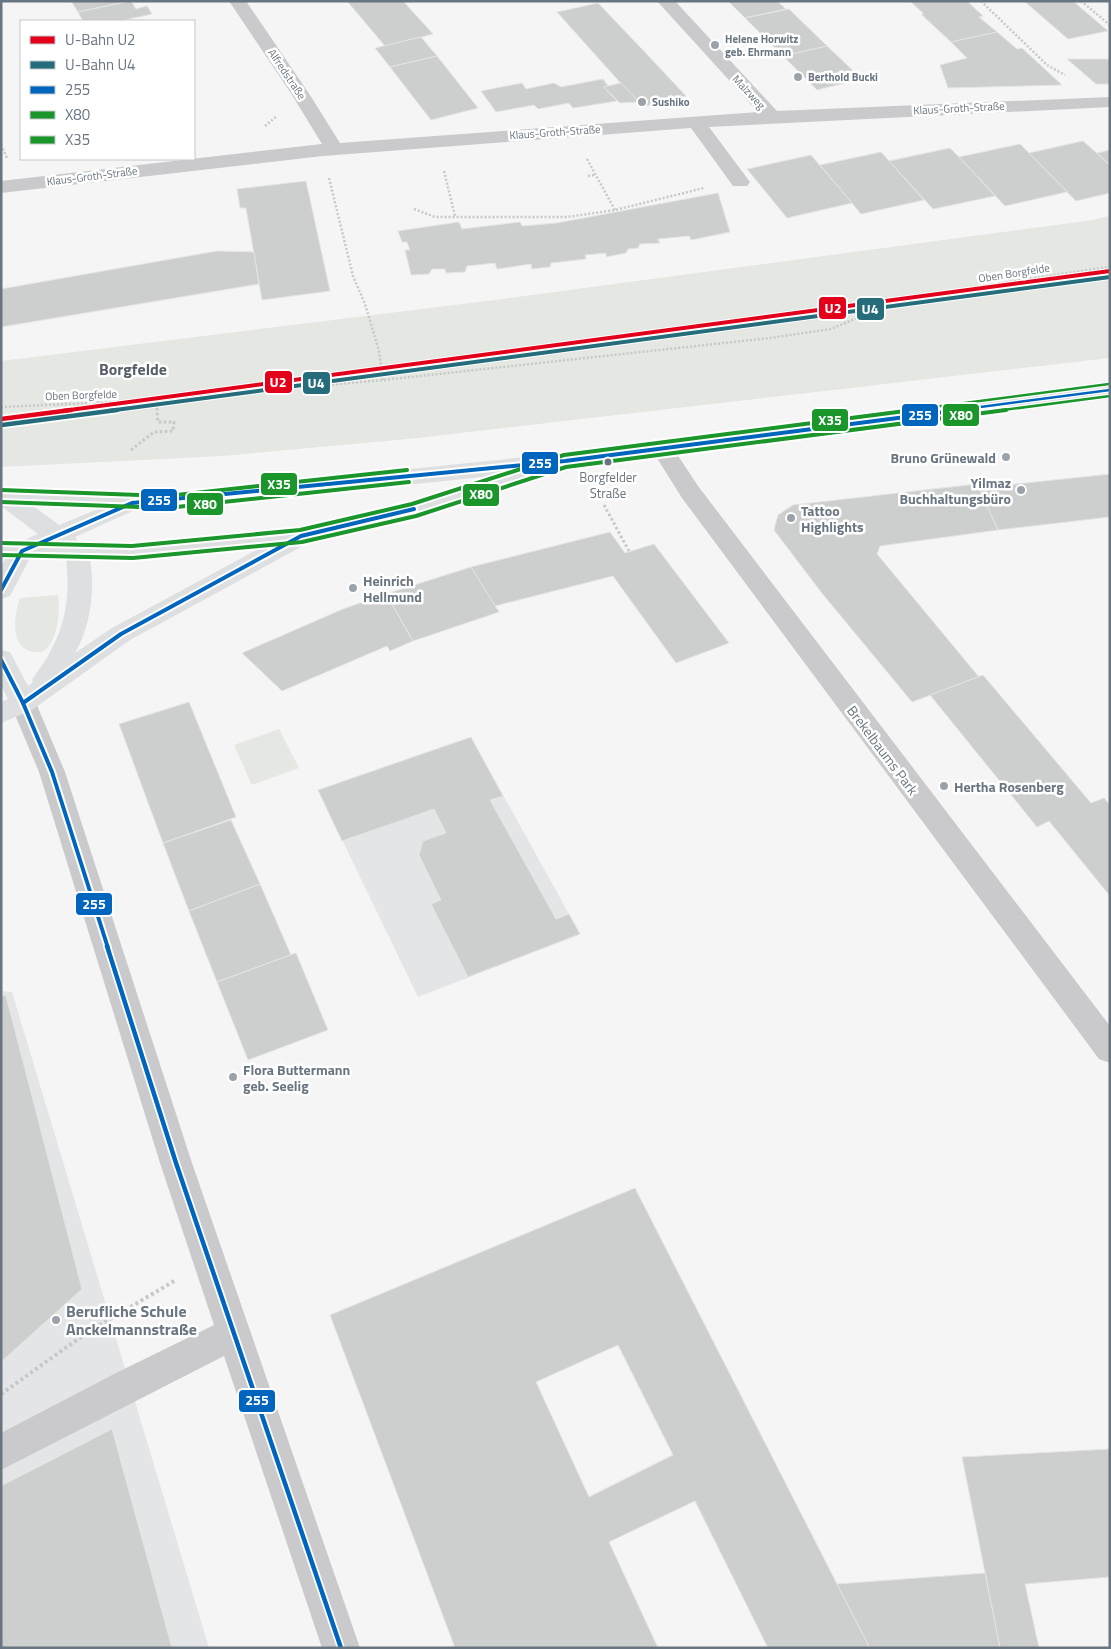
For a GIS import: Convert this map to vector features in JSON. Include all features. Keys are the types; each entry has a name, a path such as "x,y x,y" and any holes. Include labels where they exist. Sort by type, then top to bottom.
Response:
{"main road":[{"path":"3,496 132,503 565,461 1110,390"},
{"path":"12,550 132,552 301,536 414,510 565,461"},
{"path":"3,496 77,550 81,574 81,598 77,621 59,659 38,689 12,708"},
{"path":"12,550 56,535 132,503"},
{"path":"12,708 121,634 301,536"},
{"path":"1,590 12,550"},
{"path":"1,659 12,708"}],"street":[{"name":"Alfredstraße","path":"237,1 301,95 328,150"},
{"name":"Malzweg","path":"665,1 772,117"},
{"name":"Klaus-Groth-Straße","path":"1,187 328,150 575,130 772,117 1110,102"},
{"path":"697,123 740,182"},
{"name":"Brekelbaums Park","path":"661,447 690,492 1110,1050"},
{"path":"12,708 52,772 176,1164 341,1648"},
{"path":"1,1452 128,1385 234,1333"}],"path":[{"path":"981,1 1047,65 1070,78"},
{"path":"1081,1 1110,25"},
{"path":"575,130 594,176 614,210"},
{"path":"328,150 353,276 365,304 379,351 384,380"},
{"path":"443,169 455,216"},
{"path":"588,176 594,176"},
{"path":"414,209 433,217 567,217 614,210 704,188"},
{"name":"Oben Borgfelde","path":"1,407 157,400 384,380 770,338 831,328 883,307 927,296 1110,267"},
{"path":"131,450 154,432 173,431 174,422 158,422 157,400"},
{"path":"604,505 630,550"},
{"path":"1,1394 88,1332 209,1260"}],"shaded area":[{"path":"1110,216 1110,358 408,439 222,456 1,467 1,361 495,300 1093,220"},
{"path":"58,595 57,626 52,641 42,652 24,648 19,642 15,625 20,598"},
{"path":"279,729 299,768 252,785 234,745"},
{"path":"471,737 580,934 418,997 318,790"},
{"name":"Berufliche Schule Anckelmannstraße","path":"1,991 12,992 209,1648 1,1648"}],"building":[{"path":"71,1 129,1 78,12"},
{"path":"131,1 136,9 147,6 152,14 125,20 82,20 78,12"},
{"path":"347,1 403,1 433,34 385,46"},
{"path":"728,1 777,1 786,9 745,18"},
{"path":"910,1 967,1 983,16 979,17 997,32 951,42"},
{"path":"1024,1 1073,1 1108,31 1068,39"},
{"path":"598,3 686,96 642,107 557,12"},
{"path":"789,9 827,46 783,56 745,18"},
{"path":"997,32 1017,49 1022,48 1062,85 948,88 940,65 967,58 951,42"},
{"path":"421,37 437,56 390,67 375,48"},
{"path":"827,46 862,79 817,90 783,56"},
{"path":"437,56 478,108 431,120 390,67"},
{"path":"1067,59 1110,59 1110,84 1096,84"},
{"path":"603,79 608,86 604,87 617,101 573,108 569,103 538,109 534,105 496,112 481,91 522,83 526,89 554,83 561,87"},
{"path":"621,83 639,102 620,103 604,87"},
{"path":"1083,141 1110,165 1110,193 1076,201 1029,153"},
{"path":"1020,144 1067,192 1005,206 959,157"},
{"path":"950,148 995,196 933,209 889,161"},
{"path":"1110,150 1110,165 1097,153"},
{"path":"881,152 924,200 861,214 820,165"},
{"path":"811,155 852,203 787,218 747,169"},
{"path":"306,181 330,291 262,300 246,208 240,208 237,189"},
{"path":"718,193 730,232 691,240 689,236 658,239 660,243 640,244 638,248 628,249 626,253 606,257 606,253 585,255 586,259 551,263 550,267 532,269 531,264 497,269 495,263 467,266 465,272 446,273 445,269 432,269 429,274 411,275 405,250 410,250 407,242 402,242 398,231 459,222 462,229 520,222 522,226 557,223"},
{"path":"217,251 254,252 259,284 1,327 1,289"},
{"path":"1110,474 1110,517 998,530 978,488"},
{"path":"977,484 998,530 880,546 877,554 979,677 912,702 821,592 774,530 778,515 793,505"},
{"path":"610,532 625,553 654,544 729,643 676,663 613,576 495,606 471,567"},
{"path":"471,567 499,612 413,641 386,594"},
{"path":"386,594 413,641 390,651 387,646 282,691 242,653 343,609"},
{"path":"983,675 1091,803 1104,798 1110,805 1110,896 1049,821 1037,827 930,695"},
{"path":"189,702 236,817 163,843 119,724"},
{"path":"471,737 503,796 490,800 556,919 569,914 580,934 468,977 431,904 441,900 419,855 423,841 446,833 434,809 342,841 318,790"},
{"path":"231,820 260,884 189,911 163,843"},
{"path":"260,884 291,955 217,982 189,911"},
{"path":"296,953 328,1030 248,1060 217,982"},
{"path":"1,995 6,996 82,1289 1,1362"},
{"path":"635,1188 870,1648 768,1648 695,1501 609,1542 658,1648 455,1648 330,1315","holes":["618,1345 673,1455 589,1497 536,1382"]},
{"path":"112,1429 172,1648 1,1648 1,1486"},
{"path":"1110,1449 1110,1577 1025,1584 1039,1648 1000,1648 962,1457"},
{"path":"985,1573 1000,1648 870,1648 837,1584"}],"metro line":[{"name":"U2","path":"1,419 1110,271"},
{"name":"U4","path":"2,425 1110,277"}],"transit line":[{"name":"X35","path":"1,543 132,546 300,530 412,504 564,455 1109,384"},
{"name":"255","path":"1,590 22,551 132,503 565,461 1110,390"},
{"name":"X80","path":"1,555 133,558 302,542 416,516 566,467 1110,396"},
{"name":"X35","path":"1,490 167,496 407,470"},
{"name":"X80","path":"1,502 167,508 409,482"},
{"name":"255","path":"23,703 121,634 301,536 414,509"},
{"name":"255","path":"1,660 23,703 52,772 176,1163 341,1648"}],"place":[{"name":"Helene Horwitz geb. Ehrmann","path":"715,45"},
{"name":"Berthold Bucki","path":"798,77"},
{"name":"Sushiko","path":"642,102"},
{"name":"Bruno Grünewald","path":"1006,457"},
{"name":"Borgfelder Straße","path":"608,462"},
{"name":"Yilmaz Buchhaltungsbüro","path":"1021,490"},
{"name":"Tattoo Highlights","path":"791,518"},
{"name":"Heinrich Hellmund","path":"353,588"},
{"name":"Hertha Rosenberg","path":"944,786"},
{"name":"Flora Buttermann geb. Seelig","path":"233,1077"},
{"name":"Berufliche Schule Anckelmannstraße","path":"56,1320"}],"district":[{"name":"Borgfelde","path":"133,369"}]}
